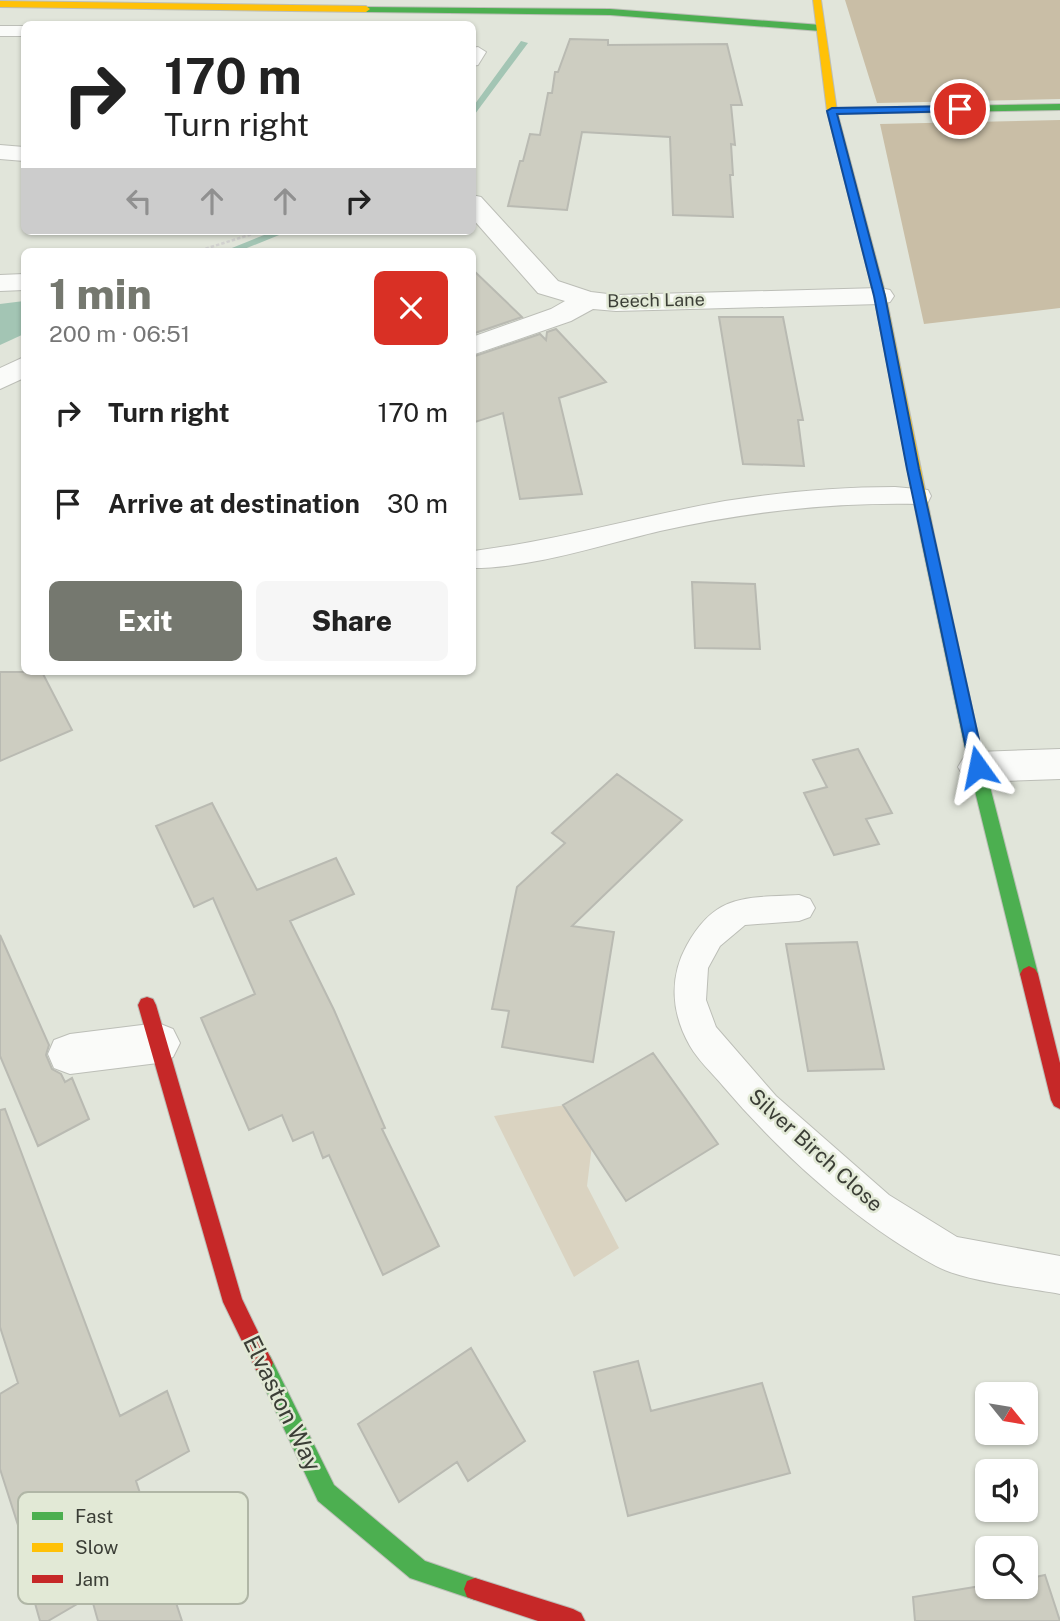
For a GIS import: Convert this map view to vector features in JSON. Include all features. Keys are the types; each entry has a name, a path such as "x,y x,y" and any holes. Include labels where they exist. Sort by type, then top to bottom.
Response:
{"street":[{"path":"817,0 832,111 880,296 919,496 978,767 1060,1100"},
{"path":"0,4 610,12 821,28"},
{"path":"832,111 1060,107"},
{"path":"0,152 21,154"},
{"name":"Beech Lane","path":"476,207 548,288 588,300 616,303 880,296"},
{"path":"0,283 21,282"},
{"path":"476,346 561,315 588,300"},
{"path":"0,380 21,368"},
{"path":"978,767 1060,764"},
{"name":"Elvaston Way","path":"70,1054 153,1024 233,1302 326,1493 418,1570 573,1621"}],"lane":[{"path":"0,31 21,31"},
{"path":"476,560 522,555 724,510 862,494 919,496"},
{"name":"Silver Birch Close","path":"799,908 738,912 709,936 692,967 690,1000 702,1035 764,1108 876,1208 951,1254 1060,1275"}],"path":[{"path":"208,248 249,235"}],"shaded area":[{"path":"845,0 1060,0 1060,99 877,103"},
{"path":"1060,120 1060,308 924,324 880,124"},
{"path":"21,301 21,335 0,345 0,304"},
{"path":"579,1103 593,1137 587,1186 619,1248 574,1277 494,1116"}],"building":[{"path":"570,39 608,40 608,45 727,44 742,105 731,105 735,145 731,144 733,175 730,175 733,217 673,215 670,137 582,132 567,210 508,206 530,134 540,135 548,93 552,93 555,72 558,72"},
{"path":"476,273 522,317 476,333"},
{"path":"719,317 783,317 803,420 798,420 804,466 743,464"},
{"path":"556,329 606,382 559,398 582,494 520,499 503,413 476,422 476,356 540,334 546,340 547,332"},
{"path":"692,582 755,584 760,649 695,648"},
{"path":"0,672 44,675 72,730 0,761"},
{"path":"858,749 892,813 866,819 879,844 834,855 804,793 827,787 813,760"},
{"path":"617,774 682,820 572,926 614,932 593,1062 502,1047 509,1011 492,1009 517,887 565,843 552,833"},
{"path":"212,803 257,890 336,858 354,894 290,921 334,1010 385,1128 382,1129 439,1246 383,1275 329,1155 323,1158 313,1132 293,1141 282,1115 249,1130 201,1018 255,994 213,898 194,907 156,826"},
{"path":"0,935 49,1045 46,1055 52,1069 61,1074 65,1082 72,1078 89,1119 38,1146 0,1056"},
{"path":"857,942 884,1069 808,1071 786,944"},
{"path":"653,1053 718,1144 626,1201 563,1105"},
{"path":"5,1109 120,1416 167,1391 189,1451 136,1481 140,1492 18,1492 18,1525 0,1469 0,1394 18,1383 0,1327 0,1110"},
{"path":"471,1348 525,1441 468,1481 457,1462 399,1502 358,1424"},
{"path":"638,1361 651,1411 762,1383 790,1473 628,1516 594,1372"},
{"path":"1045,1575 1060,1621 915,1621 913,1597 975,1587 975,1599 1038,1599 1038,1576"},
{"path":"35,1604 77,1604 48,1621 40,1621"},
{"path":"93,1604 176,1604 182,1621 98,1621"}],"waterway":[{"path":"476,109 524,43"},
{"path":"238,248 273,235"}],"traffic: fast":[{"path":"366,9 610,12 821,28"},
{"path":"832,111 1060,107"},
{"path":"928,539 977,767 1029,974"},
{"path":"263,1363 326,1493 418,1570 475,1589"}],"traffic: slow":[{"path":"817,0 832,111 880,296 928,539"},
{"path":"0,4 366,9"}],"traffic: jam":[{"path":"1029,974 1060,1100"},
{"path":"147,1005 233,1302 263,1363"},
{"path":"475,1589 573,1621"}],"route":[{"path":"960,109 832,111 880,296 913,469 978,767"}]}
